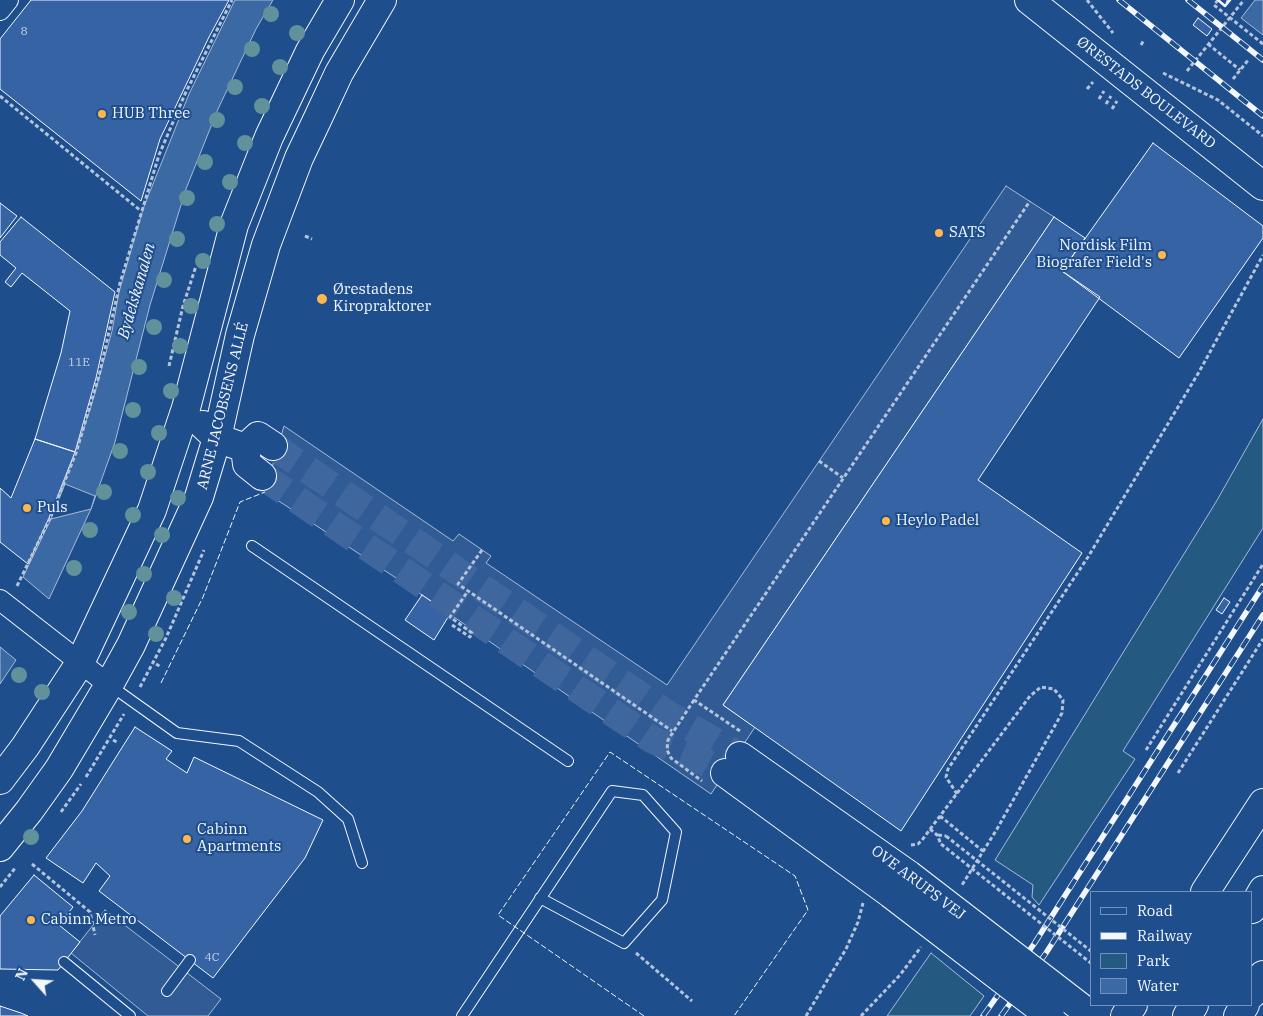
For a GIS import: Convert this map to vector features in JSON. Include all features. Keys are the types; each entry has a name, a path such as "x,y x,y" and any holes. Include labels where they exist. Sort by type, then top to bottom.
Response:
{"main road":[{"path":"0,780 26,747 80,663 152,510 186,408 234,225 269,137 310,51 340,0"},
{"name":"ARNE JACOBSENS ALLÉ","path":"0,847 59,769 109,685 131,645 199,497 217,438 240,335 266,245 299,158 339,73 382,0"},
{"name":"ØRESTADS BOULEVARD","path":"1029,0 1263,186"},
{"name":"ØRESTADS BOULEVARD","path":"1056,0 1263,166"},
{"path":"186,408 217,438 245,448"},
{"path":"245,448 258,436 273,446"},
{"path":"245,448 247,464 262,476"},
{"name":"OVE ARUPS VEJ","path":"728,761 900,885 1092,1016"},
{"path":"1206,891 1263,803"},
{"name":"OVE ARUPS VEJ","path":"900,885 1050,1016"},
{"path":"1253,907 1263,890"},
{"path":"1253,992 1263,975"},
{"path":"1124,1016 1132,1006"}],"street":[{"path":"0,10 8,0"},
{"path":"3,602 109,685"}],"lane":[{"path":"252,546 568,761"},
{"path":"109,685 177,733 239,741 318,792 348,819 362,862"},
{"path":"462,1016 540,898 612,791 643,795 676,832 662,900 624,943 540,898"},
{"path":"167,991 190,960"},
{"path":"64,962 130,1016"}],"path":[{"path":"3,602 50,518 76,452 99,376 120,283 159,155 204,54 232,0"},
{"path":"1086,0 1118,38"},
{"path":"1218,0 1214,5 1263,44"},
{"path":"1187,71 1244,0"},
{"path":"1141,45 1144,40"},
{"path":"1208,44 1240,70"},
{"path":"1233,79 1249,59"},
{"path":"1158,70 1218,100 1263,136"},
{"path":"1088,89 1093,81"},
{"path":"1099,98 1105,90"},
{"path":"1106,104 1112,95"},
{"path":"0,96 141,211"},
{"path":"1112,109 1118,100"},
{"path":"728,761 671,758 666,750 668,740 1030,201"},
{"path":"305,236 312,239"},
{"path":"956,794 946,777 948,769 1088,557 1199,372 1263,256"},
{"path":"167,376 182,306 197,261"},
{"path":"819,461 843,478"},
{"path":"482,550 458,584 673,732"},
{"path":"1146,750 1263,564"},
{"path":"452,625 470,637 472,633 450,618 468,591"},
{"path":"1178,773 1263,639"},
{"path":"156,664 161,667"},
{"path":"908,845 918,844 1035,690 1047,686 1060,694 1064,706 1062,714 984,852 958,892"},
{"path":"694,700 728,761"},
{"path":"940,816 984,852"},
{"path":"930,829 937,835 941,844 1090,962"},
{"path":"937,835 946,836 1090,950"},
{"path":"32,864 90,912 95,935"},
{"path":"806,1016 846,948 858,922 864,898"},
{"path":"861,1016 900,975 926,939"},
{"path":"624,943 692,1001"}],"green space":[{"path":"1263,419 1263,528 1123,751 1135,759 1039,905 1032,897 1033,885 995,860 1216,502"},
{"path":"931,953 984,996 970,1016 887,1016"}],"shaded area":[{"path":"1006,186 1054,217 723,705 755,727 711,794 422,595 265,492 284,426 453,541 459,534 491,556 486,563 667,685"},
{"name":"Cabinn Metro","path":"105,910 221,999 208,1016 148,1016 71,953"}],"water":[{"name":"Bydelskanalen","path":"235,0 273,0 256,29 218,109 186,189 150,305 115,442 91,509 49,599 23,577 51,519 90,410 112,331 119,292 143,209 189,94"},
{"path":"1255,0 1263,0 1263,35 1241,18"},
{"path":"0,647 16,660 0,684"}],"pier":[{"path":"65,484 95,496 91,509 51,519"}],"building":[{"name":"HUB Three","path":"31,0 229,0 160,139 141,201 0,89 0,39"},
{"path":"1198,18 1212,29 1207,36 1193,25"},
{"name":"Nordisk Film Biografer Field's","path":"1153,143 1263,226 1263,238 1179,358 1062,271"},
{"path":"0,203 17,216 0,238"},
{"path":"21,217 115,292 96,378 75,452 35,439 61,353 70,311 22,273 11,287 5,282 16,268 0,255 0,242"},
{"path":"1054,217 1085,238 1062,271 1100,297 978,480 1082,553 901,831 723,705"},
{"name":"Puls","path":"35,439 75,452 49,518 28,564 0,542 0,488 11,498"},
{"path":"422,595 450,614 434,640 405,620"},
{"path":"1224,598 1230,602 1222,614 1216,610"},
{"name":"Cabinn Apartments","path":"135,727 172,751 166,759 187,773 194,757 323,820 305,858 213,978 99,891 110,876 96,863 83,883 46,858 82,811"},
{"name":"Cabinn Metro","path":"34,875 73,907 59,925 80,942 58,970 0,969 0,916"},
{"path":"0,1006 21,1013 28,1016 0,1016"}],"tunnel":[{"path":"273,446 669,715 740,756"},
{"path":"262,476 653,740 697,758 725,773"}],"railway":[{"path":"1119,0 1263,116"},
{"path":"1188,0 1263,60"},
{"path":"983,1016 1034,944 1263,586"},
{"path":"1001,1016 1046,953 1263,615"}],"fence":[{"path":"161,683 203,597 240,502 265,492"},
{"path":"644,1016 498,915 610,752 795,876 808,910 734,1016"}],"wall":[{"path":"1218,0 1225,6 1230,0"}],"place":[{"name":"HUB Three","path":"102,114"},
{"name":"SATS","path":"939,233"},
{"name":"Nordisk Film Biografer Field's","path":"1162,255"},
{"name":"Ørestadens Kiropraktorer","path":"322,299"},
{"name":"Puls","path":"27,508"},
{"name":"Heylo Padel","path":"886,521"},
{"name":"Cabinn Apartments","path":"187,839"},
{"name":"Cabinn Metro","path":"31,920"}]}
